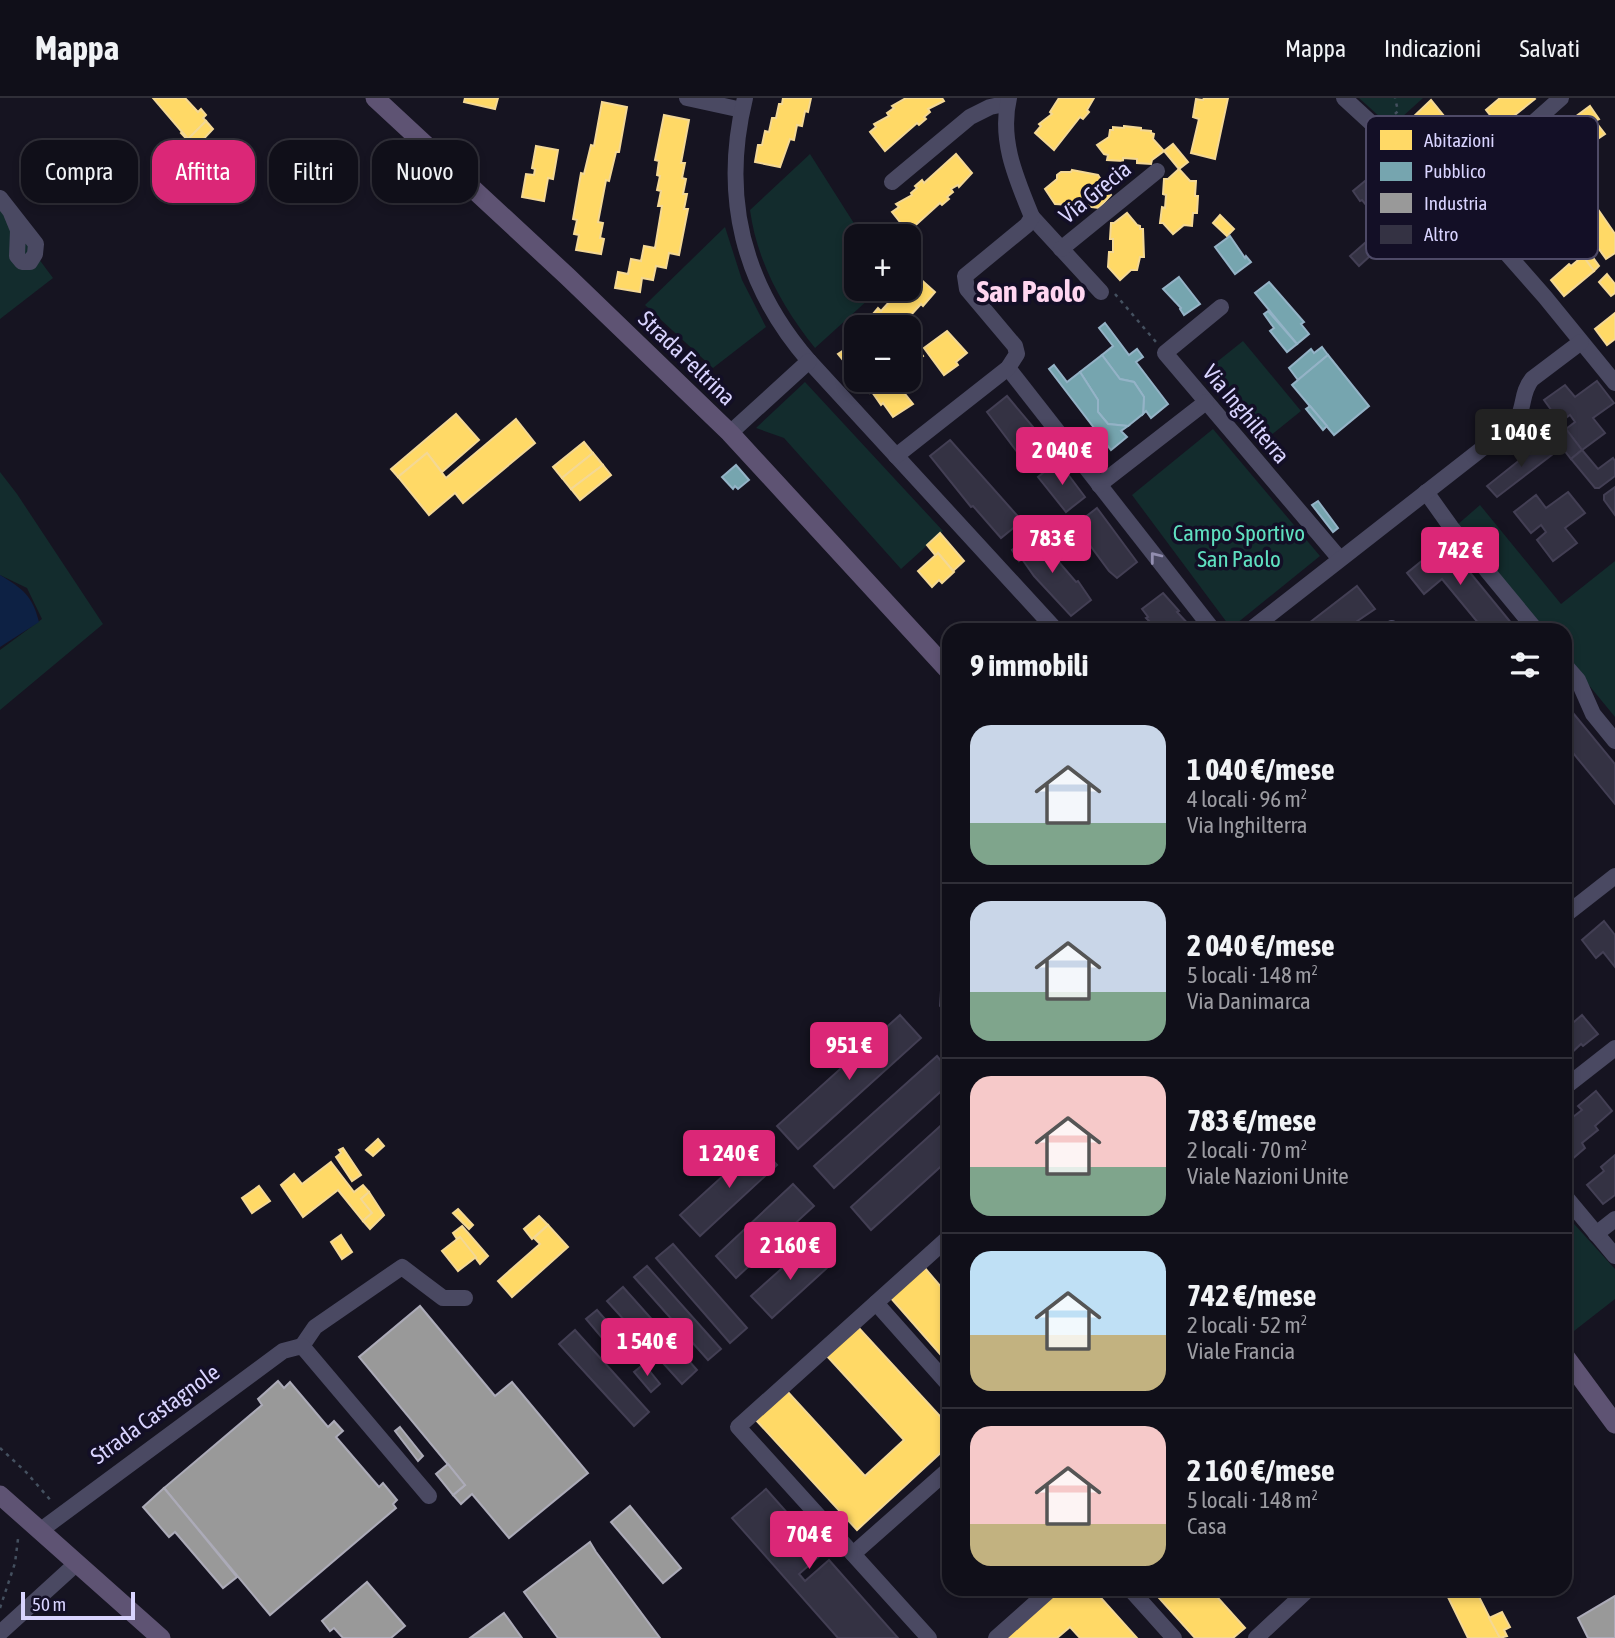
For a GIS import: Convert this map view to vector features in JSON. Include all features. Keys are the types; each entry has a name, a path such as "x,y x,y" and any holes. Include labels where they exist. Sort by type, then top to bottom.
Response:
{"main road":[{"name":"Strada Feltrina","path":"375,98 730,433 942,663"},
{"path":"1572,1366 1615,1424"},
{"path":"0,1494 161,1638"}],"street":[{"path":"687,98 743,104 734,177 742,237 759,287 789,337 1050,623"},
{"path":"1344,98 1366,118"},
{"path":"1541,116 1561,98"},
{"path":"892,182 971,117 990,107 1008,103"},
{"name":"Via Grecia","path":"1008,103 1007,146 1014,174 1032,216 1107,292"},
{"name":"Via Grecia","path":"1062,249 1157,171"},
{"path":"0,198 11,214"},
{"name":"Via Grecia","path":"1008,368 1017,354 1015,346 967,289 965,276 1027,225 1032,216"},
{"path":"1511,259 1615,383"},
{"path":"1164,353 1221,307"},
{"path":"1259,623 1511,426 1522,411 1526,386 1581,342"},
{"name":"Via Inghilterra","path":"1164,353 1340,559"},
{"path":"730,433 809,360"},
{"path":"896,456 1008,368 1207,623"},
{"path":"1099,485 1206,402"},
{"path":"1426,492 1451,527 1530,623"},
{"path":"1572,673 1578,680 1593,714 1615,741"},
{"path":"1572,910 1615,876"},
{"path":"1572,1082 1615,1048"},
{"path":"1572,1205 1615,1256"},
{"path":"1596,1234 1615,1219"},
{"path":"929,1638 738,1427 942,1243"},
{"name":"Strada Castagnole","path":"41,1530 284,1351 302,1346 315,1327 402,1267 443,1298 465,1298"},
{"path":"876,1303 942,1377"},
{"path":"302,1346 429,1496"},
{"path":"853,1554 942,1475"},
{"path":"0,1633 77,1563"},
{"path":"996,1638 1043,1596"},
{"path":"1136,1596 1174,1638"},
{"path":"1256,1638 1301,1596"}],"path":[{"path":"1393,116 1398,111 1395,98"},
{"path":"1107,292 1164,353"},
{"path":"0,1448 26,1472 61,1513"},
{"path":"0,1608 15,1563 18,1539 21,1542"}],"green space":[{"path":"1359,98 1423,98 1403,116 1379,116"},
{"path":"810,154 854,224 844,224 844,301 867,301 851,315 844,315 844,322 815,348 792,317 773,284 753,229 750,210"},
{"path":"0,207 53,278 0,319"},
{"path":"725,227 742,280 766,327 713,368 645,305"},
{"path":"1243,341 1301,411 1265,440 1208,369"},
{"path":"805,382 943,531 901,569 784,438 756,428"},
{"name":"Campo Sportivo San Paolo","path":"1213,429 1320,556 1237,623 1227,623 1132,495"},
{"path":"0,472 103,624 0,710 0,650 42,619 27,588 0,575"},
{"path":"1480,505 1561,604 1615,561 1615,717 1572,665 1572,623 1537,623 1457,525"},
{"path":"1572,1222 1615,1269 1615,1299 1572,1333"}],"water":[{"path":"0,575 25,594 33,605 39,622 0,647"}],"building: Abitazioni":[{"path":"153,98 185,98 198,112 201,109 206,115 203,118 206,121 188,139"},
{"path":"465,98 498,98 495,109 464,102"},
{"path":"783,98 811,98 802,126 797,125 794,140 790,139 780,167 755,162 758,145 762,145 765,131 769,132 772,118 776,118"},
{"path":"906,98 942,98 944,101 928,109 930,112 924,117 926,119 919,125 917,123 885,151 870,132 876,127 874,124 889,116 887,113 894,108 892,106"},
{"path":"1059,98 1094,98 1087,110 1089,112 1083,119 1080,117 1054,150 1035,133 1041,126 1039,124 1052,114 1050,112"},
{"path":"1228,98 1215,159 1191,153 1199,119 1193,117 1196,99"},
{"path":"1500,98 1535,99 1514,116 1491,116 1486,110"},
{"path":"1431,100 1444,116 1414,116"},
{"path":"602,102 627,107 619,152 616,152 609,181 606,180 598,222 603,223 601,254 576,250 579,235 574,234 577,220 573,219 581,173 584,174 591,145 594,146"},
{"path":"1590,106 1597,116 1576,116"},
{"path":"664,115 689,120 681,163 685,163 683,194 687,194 684,209 688,209 679,255 669,253 666,268 656,266 653,280 642,278 640,292 615,288 618,272 628,274 631,259 641,261 644,246 655,248 662,206 658,206 661,191 657,190 659,161 655,160"},
{"path":"206,121 213,129 203,140 188,140 182,132 188,139"},
{"path":"1598,125 1605,134 1598,139"},
{"path":"1124,126 1151,131 1154,134 1153,139 1164,151 1152,160 1151,164 1137,163 1137,159 1107,160 1108,155 1097,145 1109,137 1113,127"},
{"path":"1173,144 1188,162 1179,169 1164,151"},
{"path":"536,146 558,150 553,179 548,178 544,201 522,197 526,174 534,175 535,169 532,168"},
{"path":"956,154 972,173 959,187 958,185 951,189 953,192 947,197 949,199 942,205 940,203 917,224 902,224 892,212 899,207 896,204 912,195 917,188 915,186 922,180 924,183"},
{"path":"1179,169 1190,181 1196,181 1197,213 1193,213 1192,226 1184,225 1173,234 1160,223 1162,207 1165,208 1164,179 1168,179"},
{"path":"1072,170 1098,175 1111,195 1099,208 1084,206 1084,202 1055,204 1045,189 1061,172"},
{"path":"1598,209 1615,234 1615,253 1606,259 1598,248"},
{"path":"1127,213 1140,229 1143,229 1144,257 1140,257 1137,270 1131,270 1120,280 1108,267 1109,252 1113,252 1111,223"},
{"path":"1220,215 1234,229 1227,236 1213,223"},
{"path":"1579,259 1585,259 1594,271 1564,296 1551,280 1569,264 1571,266"},
{"path":"1585,259 1594,259 1599,266 1594,271"},
{"path":"1607,274 1615,284 1615,293 1611,296 1599,282"},
{"path":"921,280 935,292 911,315 872,315 878,308 881,311 890,301 921,301"},
{"path":"1615,313 1615,339 1607,345 1595,329"},
{"path":"947,331 967,353 956,362 958,365 944,375 924,348"},
{"path":"844,350 844,361 838,354"},
{"path":"872,392 904,392 913,404 893,417 883,403 881,405"},
{"path":"456,414 479,440 442,472 427,453 398,477 391,469"},
{"path":"516,419 535,443 463,503 455,493 429,515 398,477 427,453 446,478"},
{"path":"584,442 593,453 562,478 553,467"},
{"path":"593,453 603,465 571,489 562,478"},
{"path":"603,465 611,475 580,500 571,489"},
{"path":"940,533 964,561 953,571 938,553 936,556 927,545"},
{"path":"938,553 954,572 942,583 939,580 932,587 918,571"},
{"path":"378,1139 384,1146 373,1156 366,1150"},
{"path":"343,1148 361,1175 352,1181 336,1157"},
{"path":"331,1162 354,1192 363,1185 369,1192 361,1199 372,1213 363,1221 338,1190 303,1217 281,1185 294,1174 302,1184"},
{"path":"259,1186 270,1201 252,1213 242,1198"},
{"path":"369,1192 384,1215 370,1229 363,1221 372,1213 361,1199"},
{"path":"458,1209 473,1225 469,1229 453,1213"},
{"path":"539,1216 548,1225 532,1239 524,1229"},
{"path":"548,1225 568,1247 512,1297 498,1281 540,1244 534,1238"},
{"path":"462,1226 488,1256 480,1264 460,1237 457,1239 453,1233"},
{"path":"341,1235 352,1252 342,1259 331,1242"},
{"path":"460,1237 476,1257 458,1271 442,1251"},
{"path":"924,1267 942,1288 942,1356 890,1297"},
{"path":"857,1326 942,1418 942,1452 857,1530 755,1419 786,1390 865,1476 904,1440 826,1355"},
{"path":"1053,1596 1099,1596 1137,1638 1080,1638 1070,1627 1057,1638 1006,1638"},
{"path":"1157,1596 1216,1596 1245,1628 1233,1638 1195,1638"},
{"path":"1447,1596 1479,1596 1500,1638 1468,1638"},
{"path":"1502,1612 1510,1627 1504,1630 1507,1636 1500,1638 1489,1618"}],"building: Pubblico":[{"path":"1230,236 1245,258 1246,256 1251,262 1235,274 1215,247"},
{"path":"1179,277 1200,304 1184,315 1163,289"},
{"path":"1269,282 1304,322 1301,324 1309,334 1297,344 1255,293"},
{"path":"1268,311 1297,344 1287,352 1270,331 1274,328 1264,314"},
{"path":"1105,323 1129,355 1137,349 1143,357 1136,362 1168,404 1151,418 1146,411 1143,414 1144,397 1134,382 1120,379 1102,355 1113,346 1099,328"},
{"path":"1322,347 1328,355 1298,380 1289,368 1311,349 1314,353"},
{"path":"1102,355 1120,379 1134,382 1144,397 1143,414 1128,426 1108,424 1098,412 1098,400 1080,372"},
{"path":"1328,355 1369,406 1334,435 1292,385"},
{"path":"1054,365 1067,382 1080,372 1098,400 1098,412 1108,424 1128,426 1121,431 1127,437 1111,450 1049,369"},
{"path":"1310,406 1327,426 1323,430 1306,409"},
{"path":"736,465 749,480 738,489 735,486 733,489 722,477"},
{"path":"1318,501 1338,528 1333,532 1312,505"}],"building: Industria":[{"path":"420,1306 495,1396 512,1382 588,1473 509,1538 472,1494 461,1504 453,1495 465,1485 359,1357"},
{"path":"278,1381 284,1388 290,1382 328,1427 334,1421 343,1431 336,1437 379,1487 383,1483 397,1500 393,1504 396,1508 270,1615 164,1488 262,1405 258,1399"},
{"path":"400,1427 423,1456 418,1461 395,1431"},
{"path":"448,1464 465,1485 453,1495 436,1474"},
{"path":"164,1488 237,1577 223,1588 175,1532 169,1537 143,1507"},
{"path":"630,1506 681,1568 663,1583 611,1522"},
{"path":"590,1542 660,1638 558,1638 524,1592"},
{"path":"367,1582 405,1626 391,1638 343,1638 334,1628 330,1631 322,1621"},
{"path":"1615,1596 1615,1638 1588,1638 1578,1618"},
{"path":"504,1613 522,1638 470,1638"}],"building: Altro":[{"path":"1366,180 1366,205 1360,201 1353,191"},
{"path":"1366,242 1367,259 1359,266 1350,256"},
{"path":"1597,381 1614,403 1593,418 1605,433 1582,450 1566,429 1575,422 1570,415 1560,422 1544,400 1565,385 1575,397"},
{"path":"1007,396 1049,446 1027,465 987,412"},
{"path":"1566,429 1582,450 1571,459 1554,437"},
{"path":"950,440 1022,521 1001,538 973,506 971,507 930,456"},
{"path":"1545,440 1553,454 1497,497 1487,486"},
{"path":"1582,450 1598,469 1613,458 1615,476 1595,488 1571,459"},
{"path":"1058,461 1085,497 1066,512 1038,477"},
{"path":"1615,487 1615,515 1604,500 1604,495"},
{"path":"1568,492 1585,513 1565,528 1577,543 1553,561 1537,540 1546,532 1541,525 1531,533 1514,512 1536,495 1546,508"},
{"path":"1097,508 1137,562 1117,578 1075,525"},
{"path":"1034,533 1076,582 1078,581 1091,600 1071,616 1022,559 1019,561 1012,550"},
{"path":"1445,542 1511,623 1478,623 1442,579 1424,594 1407,573"},
{"path":"1357,586 1375,609 1354,623 1309,623"},
{"path":"1163,593 1187,623 1151,623 1142,609"},
{"path":"1572,712 1615,764 1615,804 1572,752"},
{"path":"1604,921 1615,935 1615,967 1603,952 1596,958 1582,940"},
{"path":"942,975 942,1008 940,1006"},
{"path":"900,1015 921,1038 798,1149 777,1126"},
{"path":"1582,1015 1598,1034 1572,1052 1572,1024"},
{"path":"937,1056 942,1062 942,1090 834,1188 814,1166"},
{"path":"1596,1091 1612,1111 1595,1126 1598,1130 1582,1143 1585,1148 1572,1159 1572,1118 1582,1110 1578,1106"},
{"path":"942,1124 942,1165 871,1230 851,1207"},
{"path":"758,1144 777,1165 700,1236 680,1215"},
{"path":"1615,1155 1615,1195 1603,1204 1587,1185 1604,1171 1601,1167"},
{"path":"793,1184 814,1206 736,1278 716,1256"},
{"path":"673,1244 747,1328 730,1343 656,1258"},
{"path":"808,1245 828,1267 772,1318 751,1296"},
{"path":"647,1266 721,1349 708,1360 634,1277"},
{"path":"623,1287 697,1370 682,1384 607,1301"},
{"path":"597,1310 625,1342 614,1352 586,1319"},
{"path":"575,1330 649,1412 634,1426 559,1344"},
{"path":"644,1364 660,1384 651,1392 634,1372"},
{"path":"766,1489 823,1553 799,1574 805,1581 829,1560 898,1638 838,1638 732,1518"}],"district":[{"name":"San Paolo","path":"1031,292"}]}
